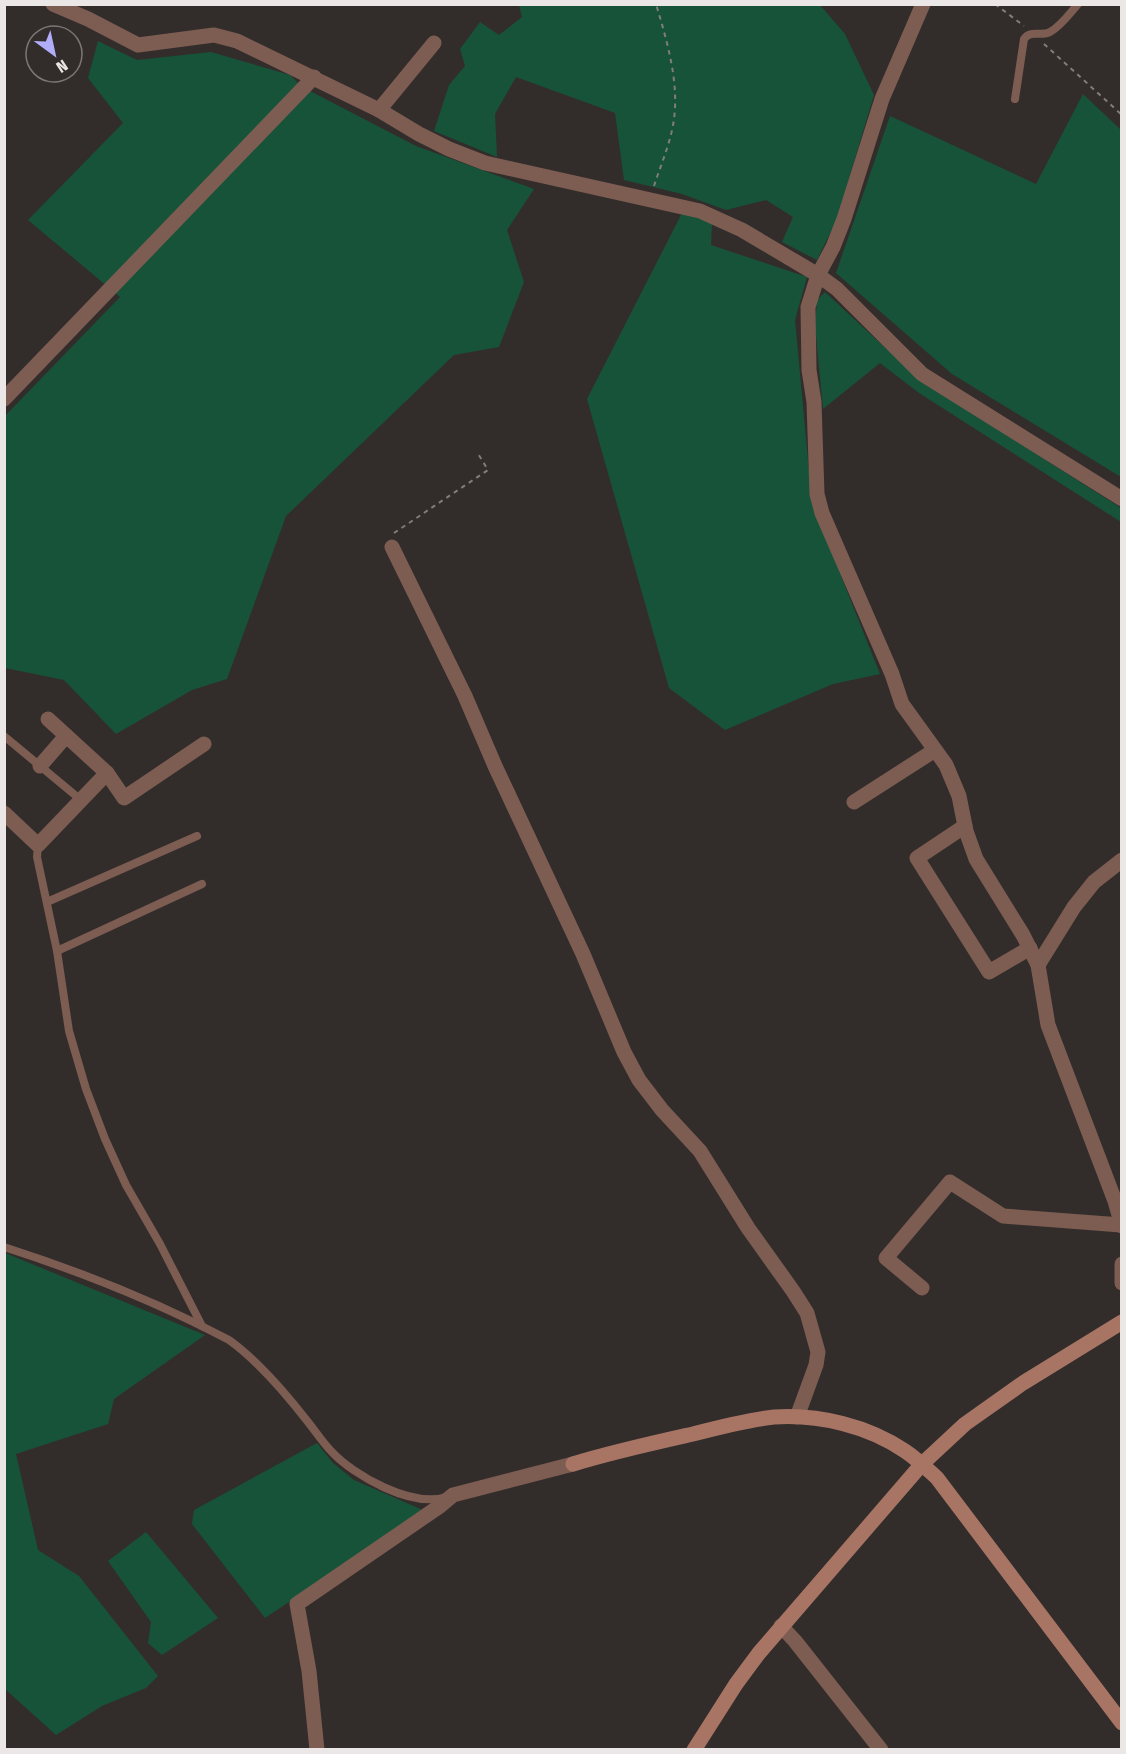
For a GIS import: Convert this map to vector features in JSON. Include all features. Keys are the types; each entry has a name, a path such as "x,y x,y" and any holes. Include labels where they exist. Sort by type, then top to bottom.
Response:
{"street":[{"path":"52,4 88,19 138,45 214,35 237,41 379,110 429,139 485,163 700,211 742,230 818,275 837,289 922,374 1122,499"},
{"path":"922,1288 886,1258 950,1182 1003,1216 1121,1226 1115,1201 1048,1025 1038,965 976,859 965,826 959,796 946,765 902,704 892,674 822,513 817,494 816,430 809,369 808,307 818,275 833,247 844,219 882,99 923,4"},
{"path":"379,110 434,43"},
{"path":"4,399 314,77"},
{"path":"392,548 465,696 510,799 583,954 624,1052 662,1110 700,1151 748,1228 807,1313 818,1352 816,1365 797,1417"},
{"path":"48,719 107,773 124,798 204,744"},
{"path":"40,766 66,736"},
{"path":"854,802 935,750"},
{"path":"5,815 38,845 107,773"},
{"path":"965,826 917,858 988,972 1030,948"},
{"path":"1038,965 1074,907 1094,882 1122,860"},
{"path":"1122,1264 1122,1283"},
{"path":"694,1749 736,1684 781,1626 922,1464 965,1424 994,1402 1122,1323"},
{"path":"316,1749 309,1671 297,1604 453,1495 640,1446 750,1421 797,1417 831,1421 879,1436 922,1464 949,1493 1122,1723"},
{"path":"781,1626 881,1749"}],"lane":[{"path":"1014,99 1024,39 1032,33 1046,34 1053,30 1078,4"},
{"path":"4,736 81,800"},
{"path":"47,902 197,836"},
{"path":"38,845 37,857 57,951 69,1031 86,1089 126,1185 160,1244 202,1326"},
{"path":"57,951 202,884"},
{"path":"4,1247 85,1274 134,1294 202,1326 242,1349 289,1398 331,1451 358,1473 406,1496 438,1500 453,1495"}],"path":[{"path":"653,189 671,133 675,103 671,65 656,4"},
{"path":"995,4 1032,33 1122,115"},
{"path":"392,548 386,538 488,470 477,452"}],"green space":[{"path":"519,5 820,5 845,34 874,95 837,219 817,260 782,242 793,217 766,200 726,210 682,194 624,180 615,113 516,77 495,114 497,157 434,131 449,85 465,66 460,49 480,22 499,35 522,17"},
{"path":"98,41 137,60 211,52 290,75 310,91 416,146 534,189 507,230 524,282 499,347 454,355 286,516 227,679 192,690 116,734 64,680 5,668 4,417 120,297 28,220 123,123 88,78"},
{"path":"1083,94 1121,130 1121,477 952,374 836,273 890,116 1036,184"},
{"path":"682,213 712,222 711,245 807,277 795,320 812,503 880,674 833,684 725,730 669,688 587,399"},
{"path":"825,292 920,380 1121,508 1121,522 919,393 880,363 823,409 815,325 817,300"},
{"path":"5,1253 205,1335 114,1399 108,1424 16,1454 38,1550 79,1576 158,1676 146,1688 102,1706 56,1735 5,1689"},
{"path":"317,1443 333,1463 354,1480 425,1511 265,1618 192,1524 194,1510"},
{"path":"146,1532 218,1618 162,1655 148,1643 151,1622 108,1561"}]}
